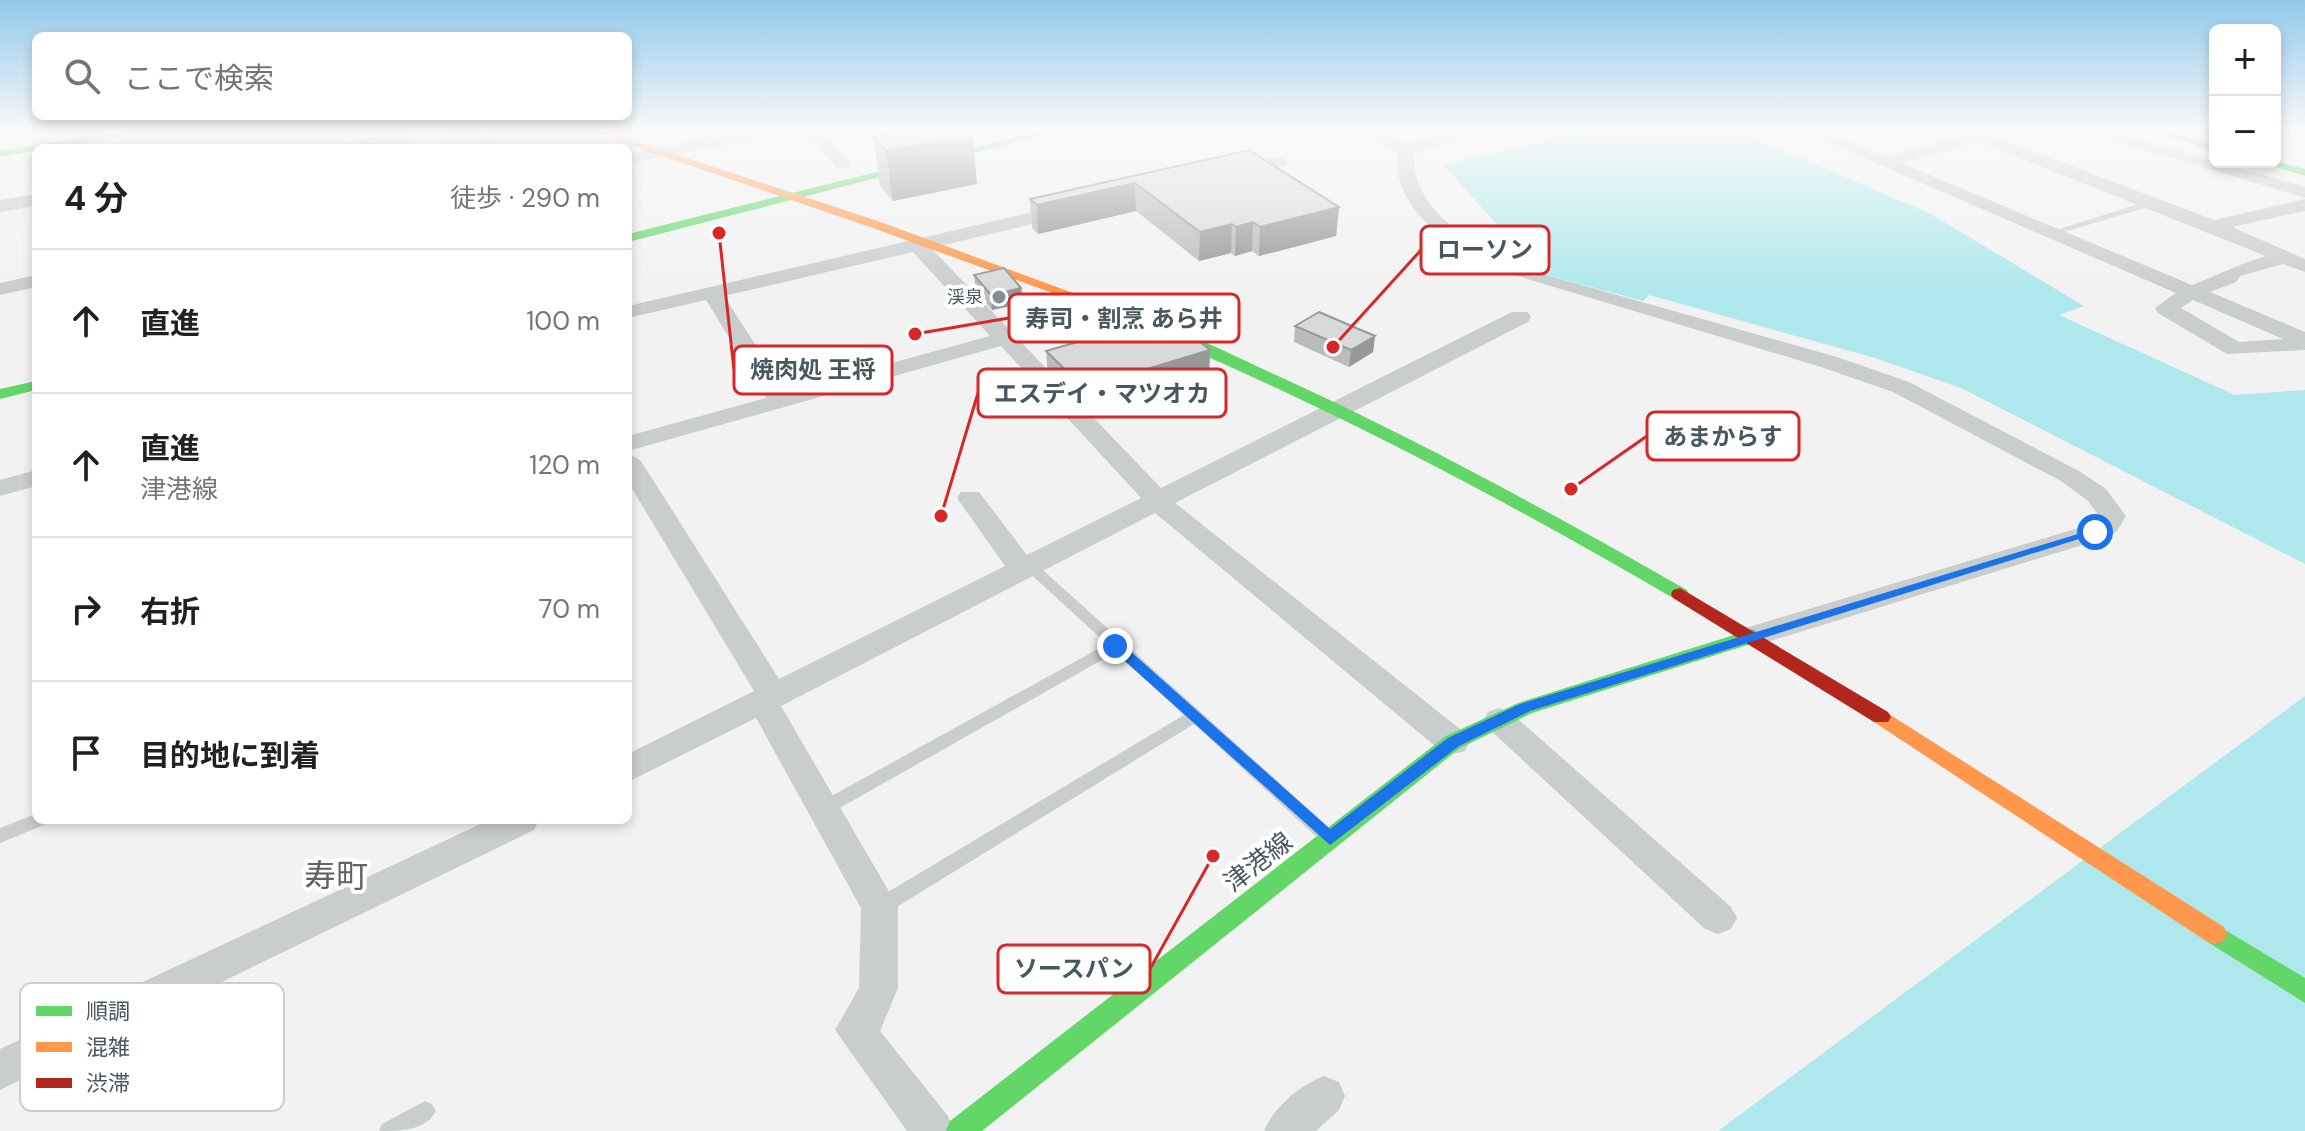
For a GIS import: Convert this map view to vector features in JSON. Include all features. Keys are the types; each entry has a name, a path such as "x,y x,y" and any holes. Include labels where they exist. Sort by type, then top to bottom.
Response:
{"street":[{"path":"746,183 1113,308 1339,408 1535,511 1753,636 2305,992"},
{"path":"632,217 774,183"},
{"path":"632,237 847,183"},
{"path":"1407,183 1446,231 1492,262 1518,273 1829,362 1901,387 2070,476 2110,508 2113,516 2107,525 2061,545 2042,546 1753,636"},
{"path":"1933,183 2305,342"},
{"path":"2099,183 2213,226 2305,266"},
{"path":"2270,183 2305,193"},
{"path":"0,206 32,201"},
{"path":"2213,226 2305,205"},
{"path":"632,311 1080,207"},
{"path":"922,244 1004,340 1158,501 1453,742"},
{"path":"2284,257 2233,272 2229,278 2192,292 2166,308 2235,349 2305,342"},
{"path":"0,289 32,282"},
{"path":"712,293 780,402"},
{"path":"632,443 1113,308"},
{"path":"632,767 1520,317"},
{"path":"0,394 32,386"},
{"path":"632,468 769,700 823,809 880,907 877,931 883,970 871,1017 855,1030 933,1131"},
{"path":"0,488 32,479"},
{"path":"970,498 1025,569"},
{"name":"津港線","path":"960,1131 1453,742 1525,708 1753,636"},
{"path":"1499,720 1718,918"},
{"path":"182,983 514,824"},
{"path":"0,1070 20,1060"},
{"path":"1285,1131 1324,1096"}],"lane":[{"path":"2051,233 2152,203"},
{"path":"1025,569 1330,839"},
{"path":"823,809 1115,646"},
{"path":"880,907 1193,717"},
{"path":"0,836 32,823"},
{"path":"390,1131 425,1111"}],"water":[{"path":"1460,183 1859,183 1931,214 2084,306 2059,315 2235,395 2305,390 2305,564 1961,388 1875,358 1649,295 1643,301 1532,271 1518,248"},
{"path":"2305,696 2305,1131 1718,1131"}],"building":[{"path":"1102,183 1301,183 1339,207 1260,227 1253,222 1200,232 1135,183 1037,205 1030,199"},
{"path":"1004,268 1021,288 991,295 974,275"},
{"path":"1319,312 1375,336 1351,350 1295,326"},
{"path":"1158,319 1180,337 1190,334 1210,350 1084,388 1046,351"}],"traffic: fast":[{"path":"632,237 848,183"},
{"path":"1096,304 1247,367 1394,437 1538,513 1680,594"},
{"path":"0,394 32,386"},
{"path":"960,1131 1453,742 1525,708 1753,636"},
{"path":"2215,934 2305,992"}],"traffic: slow":[{"path":"750,183 1096,304"},
{"path":"1881,717 2215,934"}],"traffic: jam":[{"path":"1680,594 1881,717"}],"place":[{"name":"焼肉処 王将","path":"719,233"},
{"name":"渓泉","path":"999,297"},
{"name":"寿司・割烹 あら井","path":"915,334"},
{"name":"ローソン","path":"1333,347"},
{"name":"あまからす","path":"1571,489"},
{"name":"エスデイ・マツオカ","path":"941,516"},
{"name":"ソースパン","path":"1213,856"}],"district":[{"name":"寿町","path":"336,876"}],"route":[{"path":"1115,646 1330,839 1453,742 1525,708 2095,532"}]}
